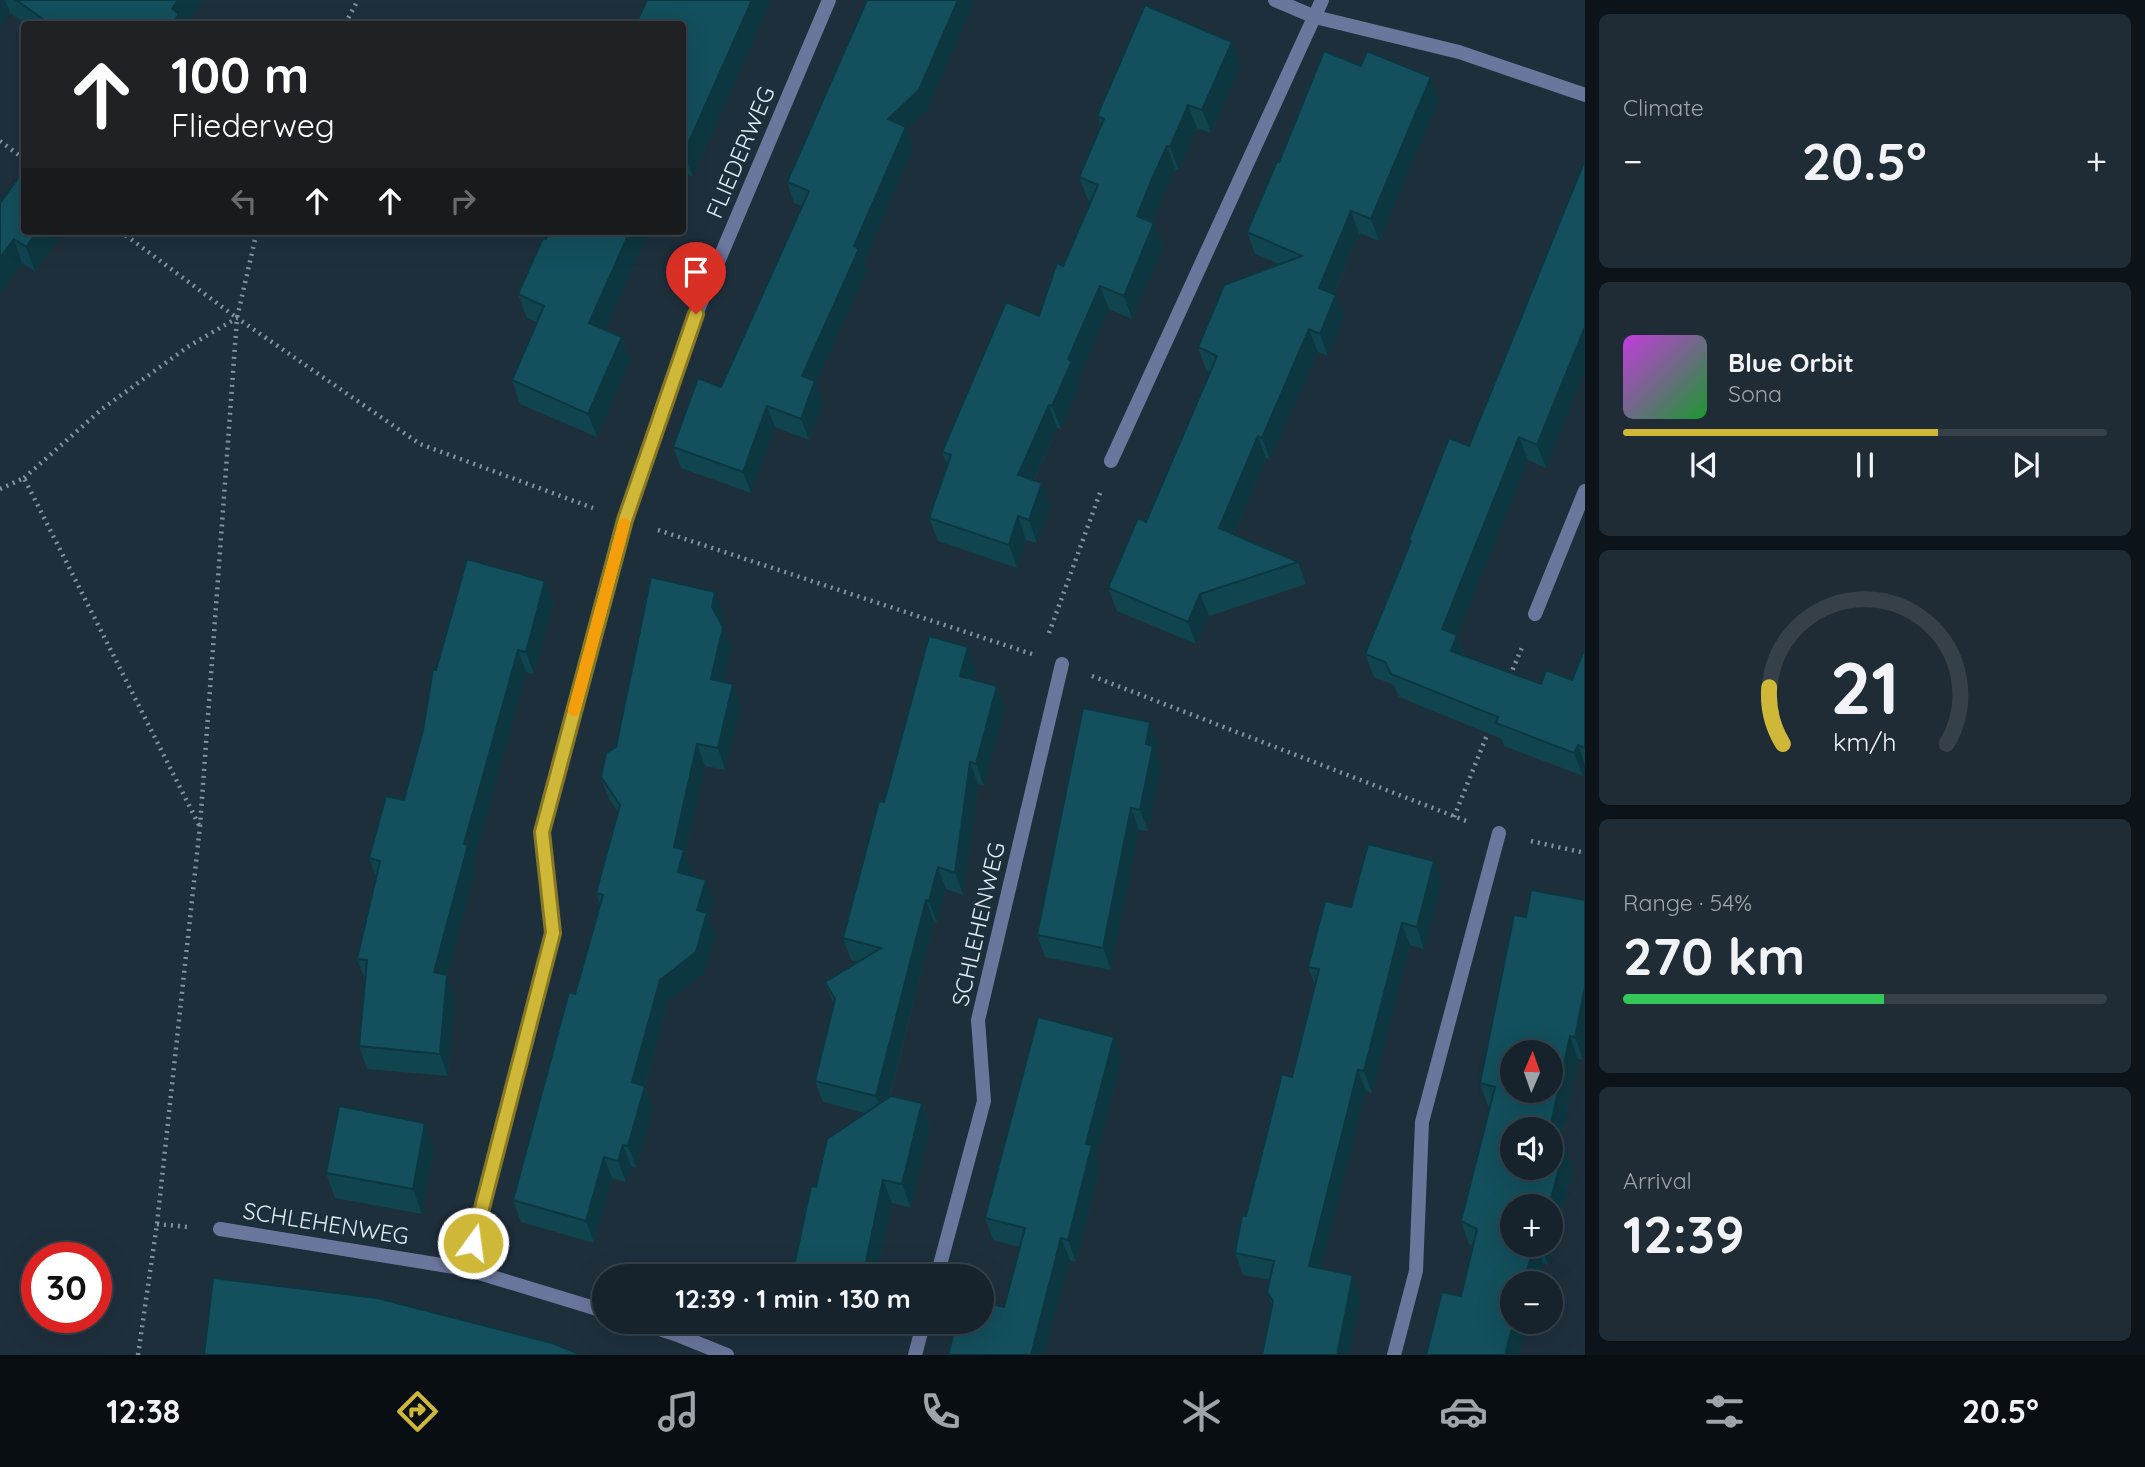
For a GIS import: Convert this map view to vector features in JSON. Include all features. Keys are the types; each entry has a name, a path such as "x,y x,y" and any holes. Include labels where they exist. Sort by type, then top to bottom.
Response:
{"street":[{"name":"FLIEDERWEG","path":"625,520 696,314 829,0"},
{"path":"1275,0 1315,17 1459,52 1585,95"},
{"path":"1111,461 1322,0"},
{"path":"1535,614 1585,491"},
{"path":"466,1269 553,933 542,832 625,520"},
{"name":"SCHLEHENWEG","path":"940,1264 984,1101 978,1020 1062,664"},
{"path":"1394,1355 1416,1271 1422,1122 1499,834"},
{"name":"SCHLEHENWEG","path":"220,1229 466,1269 592,1307"},
{"path":"676,1334 727,1355"},
{"path":"915,1355 921,1334"}],"path":[{"path":"347,21 358,0"},
{"path":"0,141 21,157"},
{"path":"125,235 237,318 420,444 625,520 1062,664 1499,834 1585,853"},
{"path":"138,1355 157,1224 200,825 237,318 256,235"},
{"path":"0,489 24,478 102,409 189,346 237,318"},
{"path":"1041,657 1111,461"},
{"path":"24,478 200,825"},
{"path":"1510,678 1535,614"},
{"path":"1454,817 1490,728"}],"building":[{"path":"16,0 178,0 172,9 179,14 174,21 46,21"},
{"path":"647,0 752,0 686,148 686,21 638,19"},
{"path":"867,0 958,0 919,90 888,119 906,127 854,246 859,249 802,376 815,381 801,419 767,406 743,472 673,447 698,378 721,387 809,191 787,182"},
{"path":"1145,5 1232,42 1202,110 1188,105 1170,147 1167,146 1152,179 1137,216 1154,223 1124,296 1100,286 1068,359 1072,361 1018,475 1042,483 1029,520 1018,516 1009,545 929,518 951,455 942,452 1006,302 1039,316 1057,263 1063,266 1098,185 1079,177 1104,119 1097,116"},
{"path":"1324,51 1361,66 1367,51 1431,77 1371,219 1351,211 1319,288 1336,295 1320,334 1309,329 1262,438 1258,436 1219,528 1298,562 1200,594 1188,622 1108,588 1138,518 1146,522 1217,356 1198,347 1224,285 1302,256 1247,232"},
{"path":"1585,160 1585,327 1537,445 1519,437 1442,629 1457,635 1451,651 1541,684 1546,670 1572,680 1585,648 1585,748 1578,745 1574,753 1496,723 1498,717 1391,674 1385,662 1365,654 1449,438 1469,446"},
{"path":"21,174 21,235 35,235 26,247 14,239 0,258 0,203"},
{"path":"548,235 628,235 589,323 622,337 588,414 512,380 544,306 518,294 543,238 546,239"},
{"path":"467,559 545,581 526,652 518,650 464,844 468,845 434,972 447,975 440,1054 359,1046 367,960 357,959 380,861 369,858 386,796 404,800 423,730 433,669 436,670"},
{"path":"651,577 715,592 712,607 723,627 711,679 733,684 718,748 697,744 674,847 684,850 678,872 706,880 697,910 707,913 696,952 660,980 632,1082 645,1086 628,1146 623,1145 618,1161 604,1157 586,1221 513,1200 569,992 575,994 603,895 596,893 620,805 601,777 606,753 616,747"},
{"path":"929,636 968,647 960,676 997,686 976,764 970,762 955,873 938,867 929,901 926,900 876,1096 815,1081 835,999 825,982 881,948 843,938 879,801 884,802"},
{"path":"1083,708 1150,722 1146,744 1153,746 1140,810 1131,808 1103,948 1037,935"},
{"path":"1368,844 1434,861 1417,927 1402,923 1364,1071 1358,1070 1309,1266 1353,1275 1337,1355 1262,1355 1273,1301 1267,1292 1274,1261 1235,1253 1242,1215 1246,1216 1282,1074 1292,1077 1319,969 1308,967 1325,901 1351,907"},
{"path":"1531,890 1585,900 1585,987 1575,1037 1570,1036 1563,1069 1563,1040 1500,1040 1500,1103 1556,1103 1553,1117 1500,1117 1500,1180 1556,1180 1552,1194 1500,1194 1500,1257 1531,1257 1527,1271 1500,1271 1500,1334 1511,1334 1505,1355 1426,1355 1442,1292 1461,1296 1477,1229 1461,1221 1495,1087 1480,1083 1514,915 1526,917"},
{"path":"1038,1017 1114,1037 1086,1144 1092,1145 1068,1240 1061,1238 1031,1355 948,1355 954,1334 994,1334 994,1305 1004,1307 1025,1228 985,1218"},
{"path":"891,1096 922,1103 902,1184 883,1180 866,1264 795,1264 811,1186 816,1187 827,1139"},
{"path":"339,1106 425,1123 413,1189 326,1173"},
{"path":"213,1278 377,1298 552,1343 581,1355 204,1355"}],"slow traffic":[{"path":"574,710 624,524"}],"route":[{"path":"473,1243 553,933 542,832 625,520 696,314"}]}
